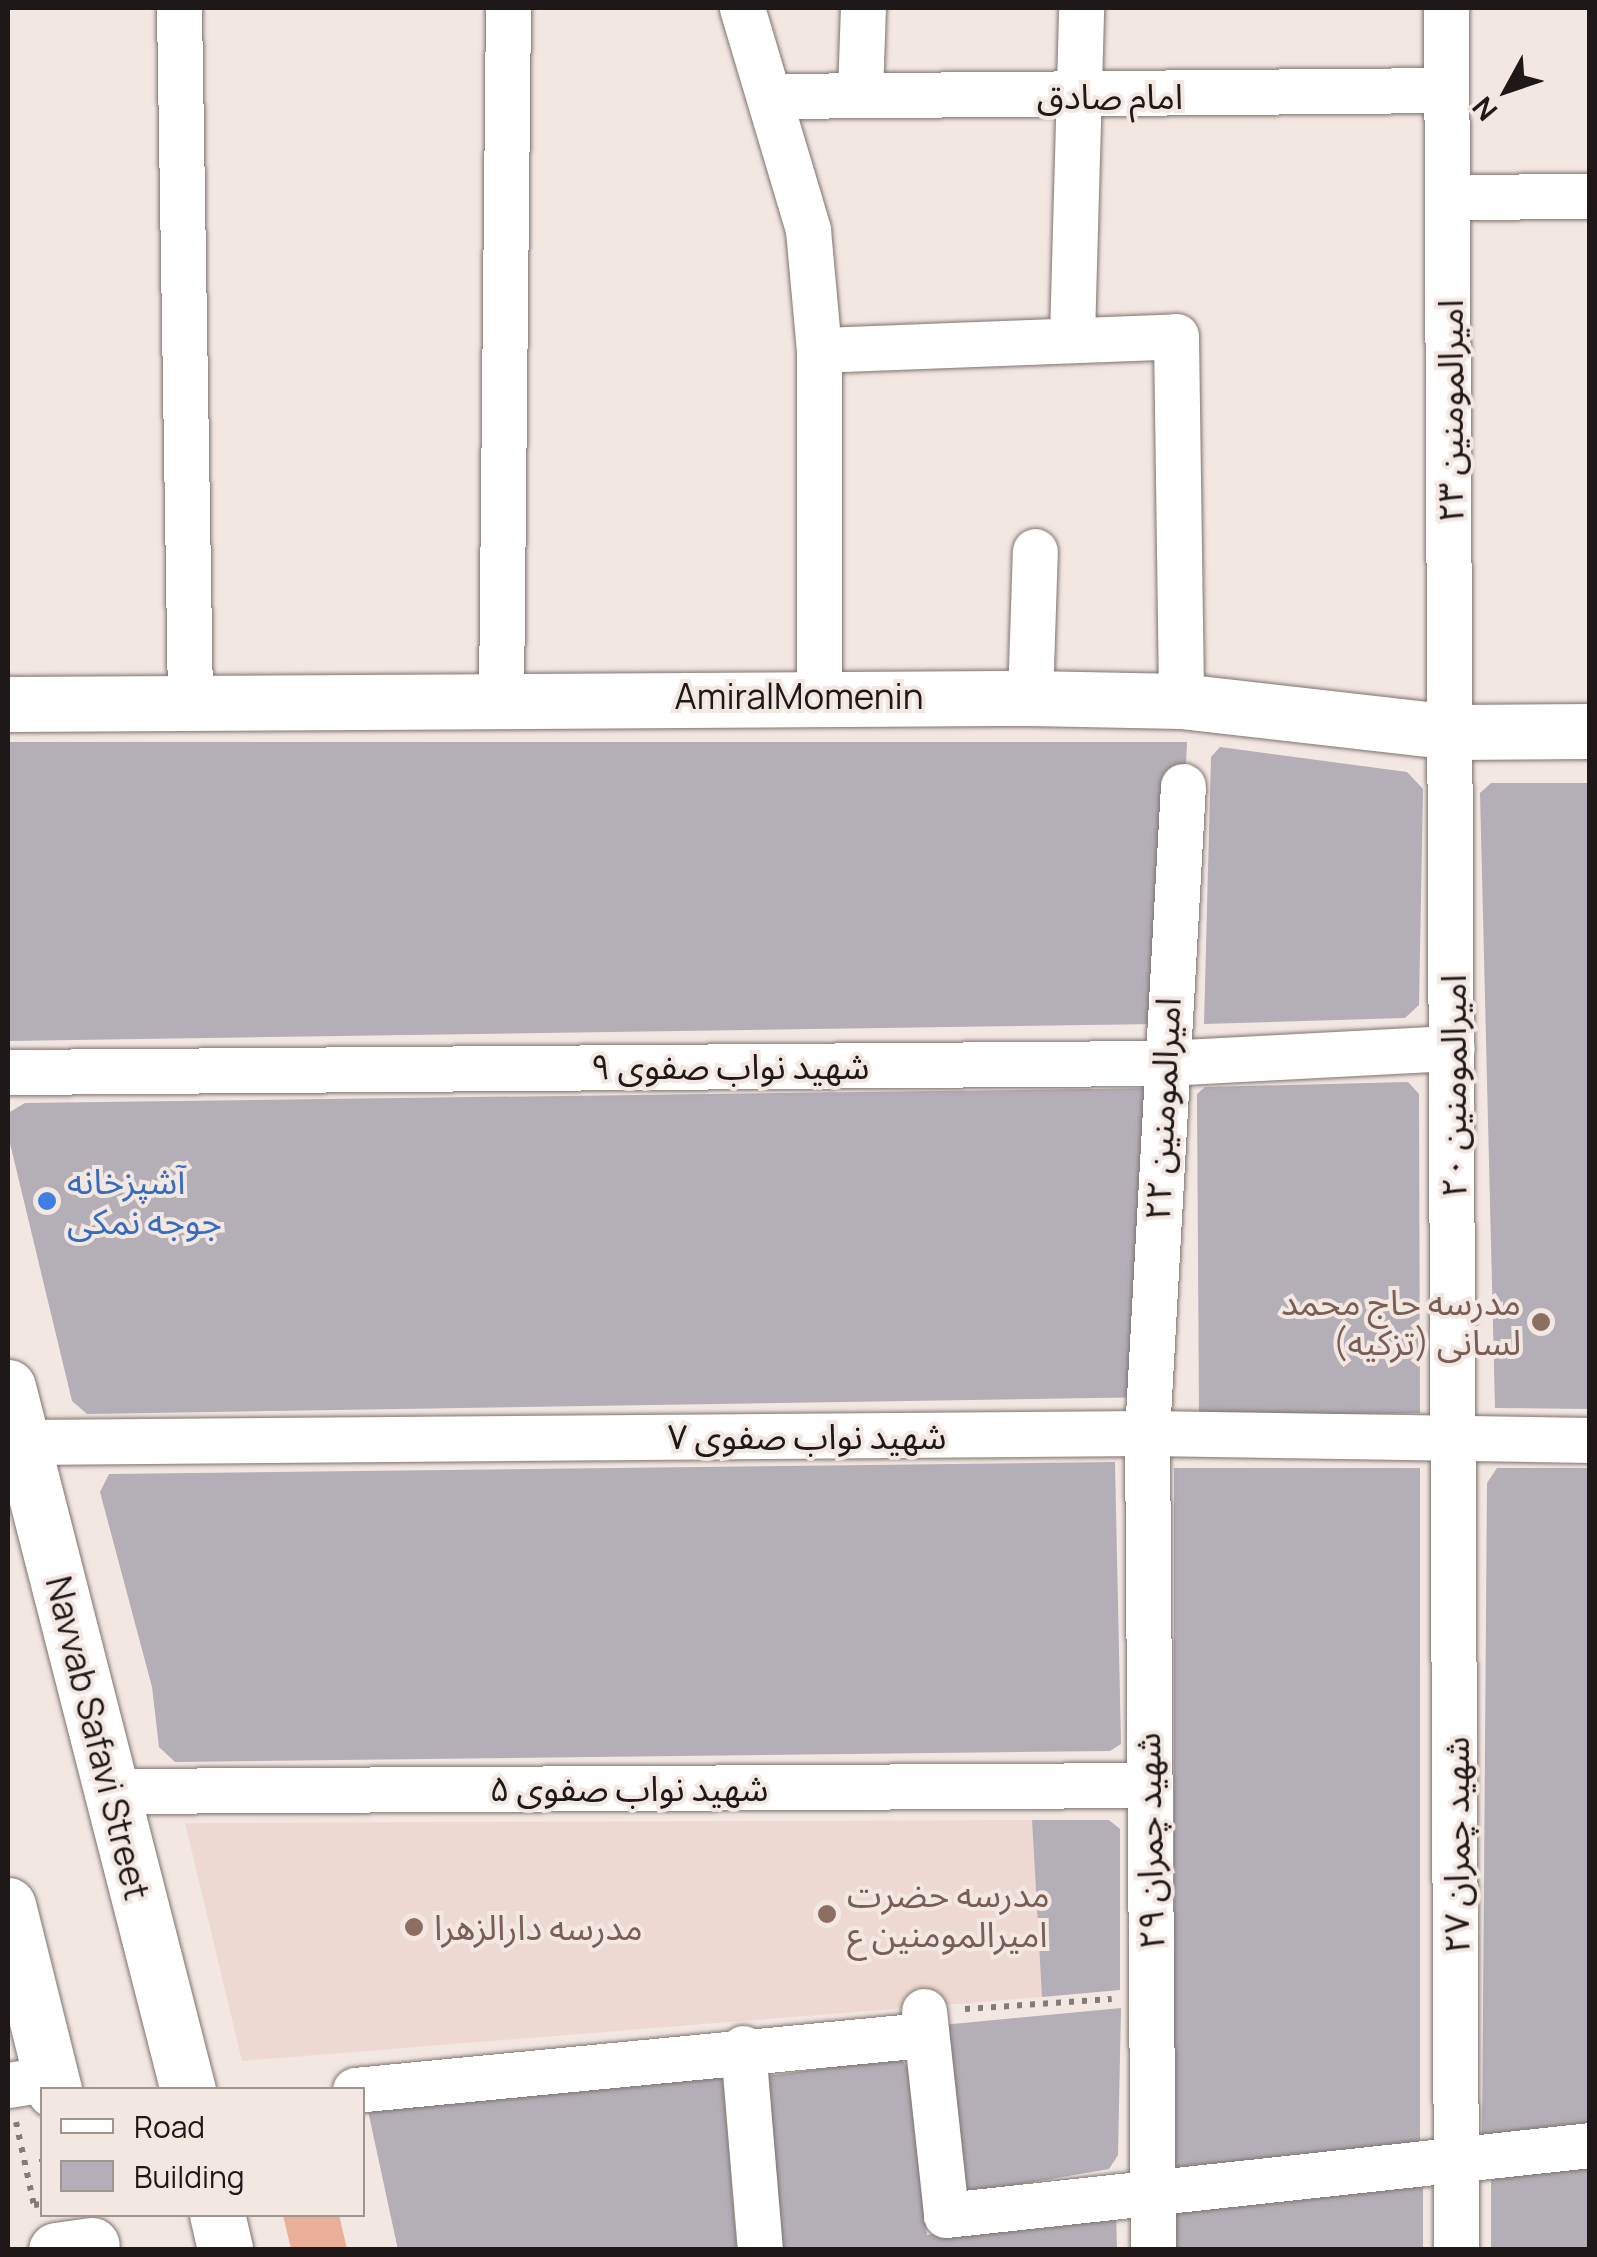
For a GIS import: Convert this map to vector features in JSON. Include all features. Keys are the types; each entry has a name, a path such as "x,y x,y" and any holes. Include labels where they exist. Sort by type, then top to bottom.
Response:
{"street":[{"path":"179,8 188,276 190,698"},
{"path":"501,696 512,188 508,8"},
{"path":"742,8 774,96 808,230 819,350 819,695"},
{"path":"860,92 863,8"},
{"path":"1072,336 1081,8"},
{"name":"امیرالمومنین ۲۳","path":"1446,8 1453,732"},
{"name":"امام صادق","path":"774,96 860,92 1080,98 1445,90"},
{"path":"1448,197 1590,196"},
{"path":"819,350 1072,336 1176,336 1181,701"},
{"path":"1030,698 1035,551"},
{"name":"AmiralMomenin","path":"8,704 190,698 501,696 1030,698 1181,701 1453,732 1590,731"},
{"name":"امیرالمومنین ۲۰","path":"1453,732 1456,1440"},
{"name":"امیرالمومنین ۲۲","path":"1147,1433 1163,1063 1183,786"},
{"name":"شهید نواب صفوی ۹","path":"8,1072 1163,1063 1452,1048"},
{"name":"Navvab Safavi Street","path":"8,1388 187,2087"},
{"name":"شهید نواب صفوی ۷","path":"24,1442 1147,1433 1590,1440"},
{"name":"شهید چمران ۲۹","path":"1147,1433 1153,2250"},
{"name":"شهید چمران ۲۷","path":"1456,1440 1456,2250"},
{"name":"شهید نواب صفوی ۵","path":"111,1792 1148,1785"},
{"path":"8,1905 31,2089"},
{"path":"365,2089 743,2048 924,2023 946,2214 1153,2188 1590,2145"},
{"path":"743,2048 760,2250"},
{"path":"218,2217 225,2250"}],"path":[{"path":"924,2023 1150,1997"},
{"path":"31,2089 34,2205 40,2204"}],"shaded area":[{"path":"1032,1820 1042,1997 242,2061 185,1823"},
{"path":"283,2217 339,2217 347,2249 291,2249"}],"building":[{"path":"8,742 1187,742 1181,875 1156,1024 8,1041"},
{"path":"1220,747 1407,772 1423,789 1419,1005 1405,1018 1204,1024 1211,757"},
{"path":"1491,783 1590,783 1590,1409 1495,1408 1480,793"},
{"path":"1408,1082 1419,1094 1420,1413 1199,1416 1197,1094 1205,1087"},
{"path":"1164,1088 1159,1397 87,1414 72,1401 8,1135 8,1113 25,1103"},
{"path":"1115,1462 1121,1744 1110,1751 175,1762 159,1747 152,1687 100,1492 109,1474"},
{"path":"1174,1468 1420,1468 1420,2168 1174,2168"},
{"path":"1497,1468 1590,1468 1590,2132 1482,2143 1487,1483"},
{"path":"1032,1820 1109,1820 1120,1829 1120,1990 1042,1997"},
{"path":"1121,2008 1118,2155 1109,2169 969,2193 954,2181 942,2025"},
{"path":"899,2058 909,2068 927,2235 1116,2210 1117,2250 777,2250 761,2077"},
{"path":"723,2077 737,2250 398,2250 367,2106"},
{"path":"1491,2169 1590,2169 1590,2250 1491,2250"},
{"path":"1423,2184 1423,2250 1176,2250 1176,2208"}],"place":[{"name":"آشپزخانه جوجه نمکی","path":"47,1201"},
{"name":"مدرسه حاج محمد لسانی (تزکیه)","path":"1541,1322"},
{"name":"مدرسه حضرت امیرالمومنین ع","path":"827,1914"},
{"name":"مدرسه دارالزهرا","path":"414,1927"}]}
